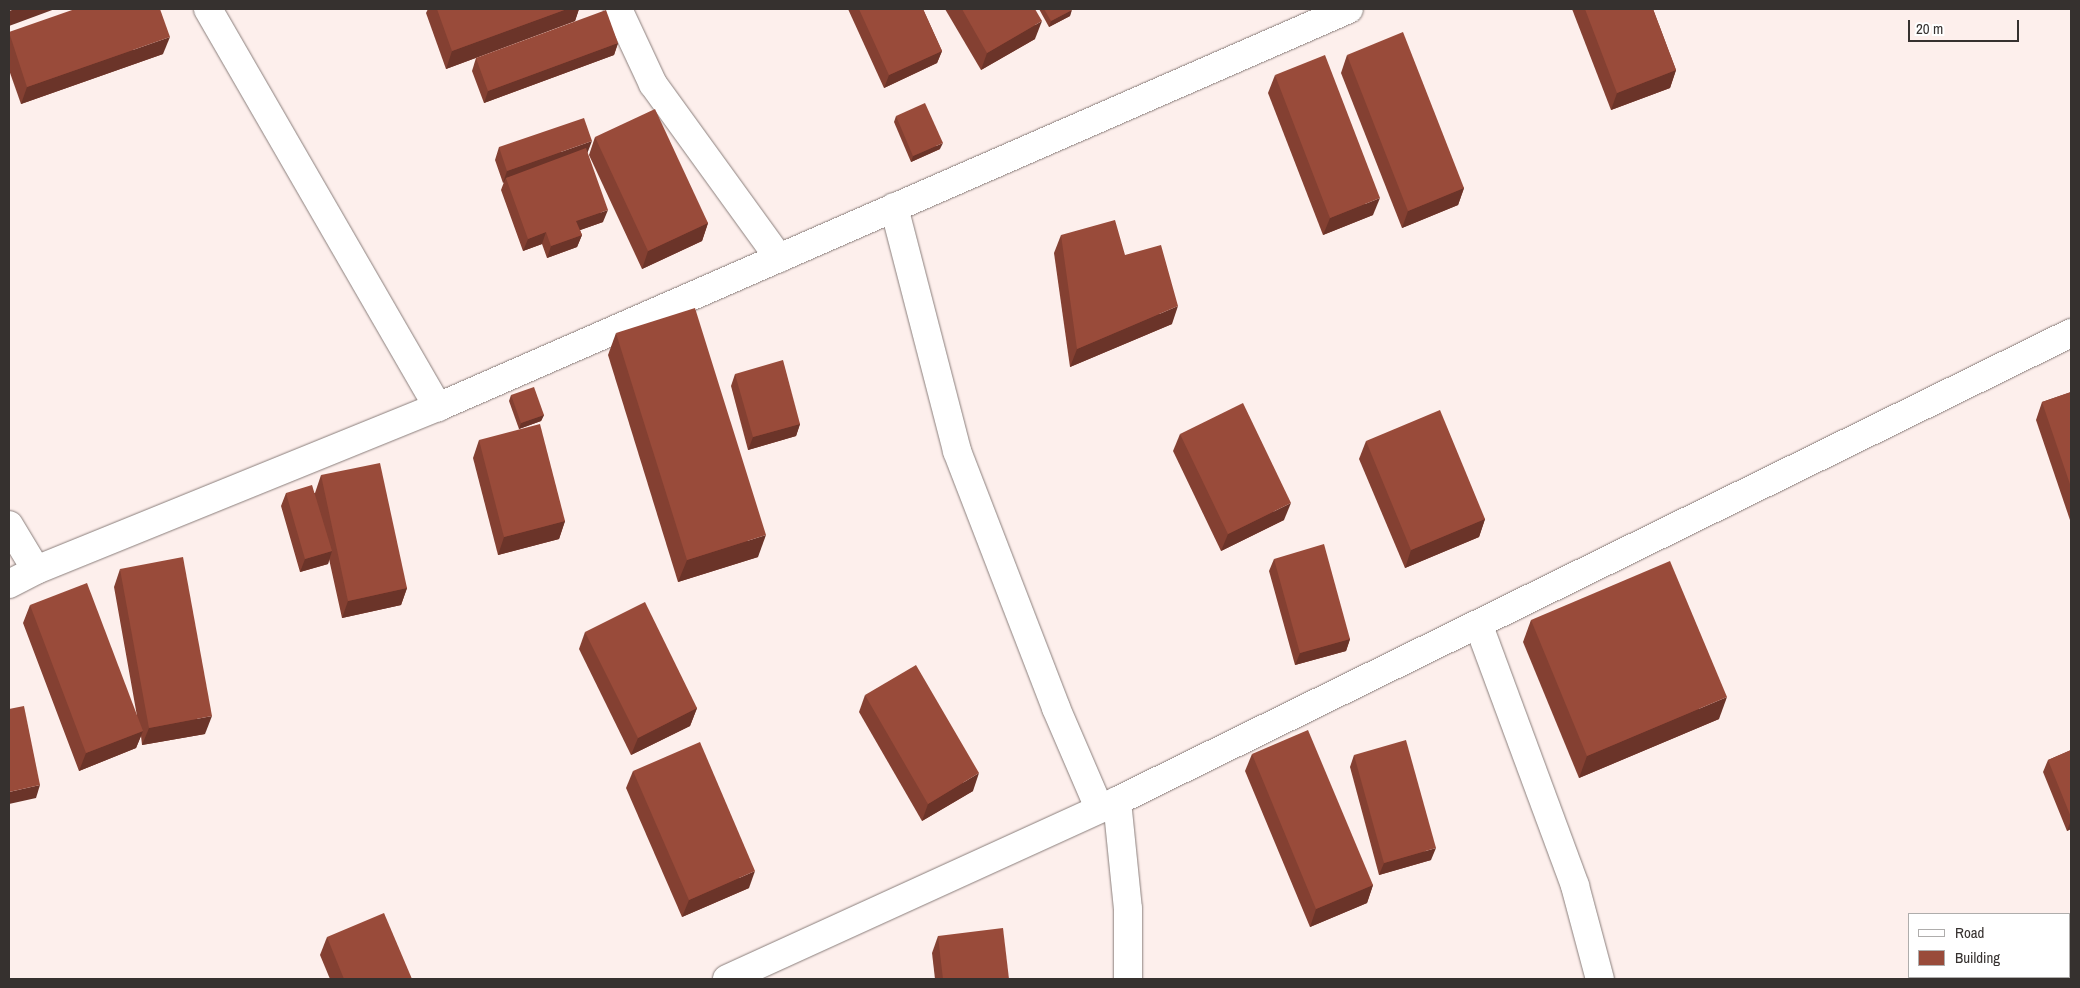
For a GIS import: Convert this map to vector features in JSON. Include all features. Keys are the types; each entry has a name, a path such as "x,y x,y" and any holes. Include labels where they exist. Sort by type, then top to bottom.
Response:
{"street":[{"path":"208,9 438,407"},
{"path":"618,9 653,84 779,258"},
{"path":"9,584 36,570 438,407 1349,9"},
{"path":"894,207 957,451 1056,708 1108,805 1128,909 1128,979"},
{"path":"727,979 1108,805 1479,626 2071,333"},
{"path":"9,525 36,570"},
{"path":"1479,626 1575,886 1600,979"}],"building":[{"path":"75,9 160,9 170,37 27,87 9,32"},
{"path":"437,9 567,9 452,51"},
{"path":"859,9 923,9 942,51 889,75"},
{"path":"962,9 1035,9 1042,21 987,53"},
{"path":"1044,9 1071,9 1072,10 1051,21"},
{"path":"1585,9 1653,9 1676,70 1617,93"},
{"path":"606,10 618,43 488,91 476,58"},
{"path":"1403,32 1464,188 1408,211 1347,55"},
{"path":"1325,55 1380,198 1330,218 1275,75"},
{"path":"925,103 943,143 913,156 896,116"},
{"path":"655,109 708,223 648,251 595,137"},
{"path":"584,118 592,141 507,171 499,147"},
{"path":"586,148 608,210 576,221 582,235 551,246 546,232 528,239 506,178"},
{"path":"1115,220 1125,255 1161,245 1178,306 1077,349 1061,235"},
{"path":"695,308 766,535 687,560 616,333"},
{"path":"783,360 800,424 753,437 735,374"},
{"path":"534,387 544,415 521,423 511,395"},
{"path":"2071,392 2071,487 2042,402"},
{"path":"1243,403 1291,503 1228,534 1180,434"},
{"path":"1440,410 1485,519 1411,550 1366,441"},
{"path":"540,424 565,521 504,537 479,440"},
{"path":"380,463 407,588 348,601 321,475"},
{"path":"312,485 332,551 305,559 286,493"},
{"path":"1324,544 1350,639 1300,653 1274,559"},
{"path":"183,557 212,716 149,728 120,569"},
{"path":"1670,561 1727,697 1587,756 1531,620"},
{"path":"87,583 143,731 86,753 30,605"},
{"path":"645,602 697,708 638,738 585,632"},
{"path":"916,665 979,773 928,804 865,695"},
{"path":"24,706 40,785 9,792 9,709"},
{"path":"1308,730 1373,885 1316,909 1252,754"},
{"path":"1406,740 1436,848 1384,863 1354,755"},
{"path":"700,742 755,871 689,900 633,771"},
{"path":"2071,750 2071,817 2048,760"},
{"path":"384,913 412,979 344,979 327,937"},
{"path":"1003,928 1009,979 943,979 938,936"},
{"path":"2070,942 2071,979 2061,979 2070,978"}]}
